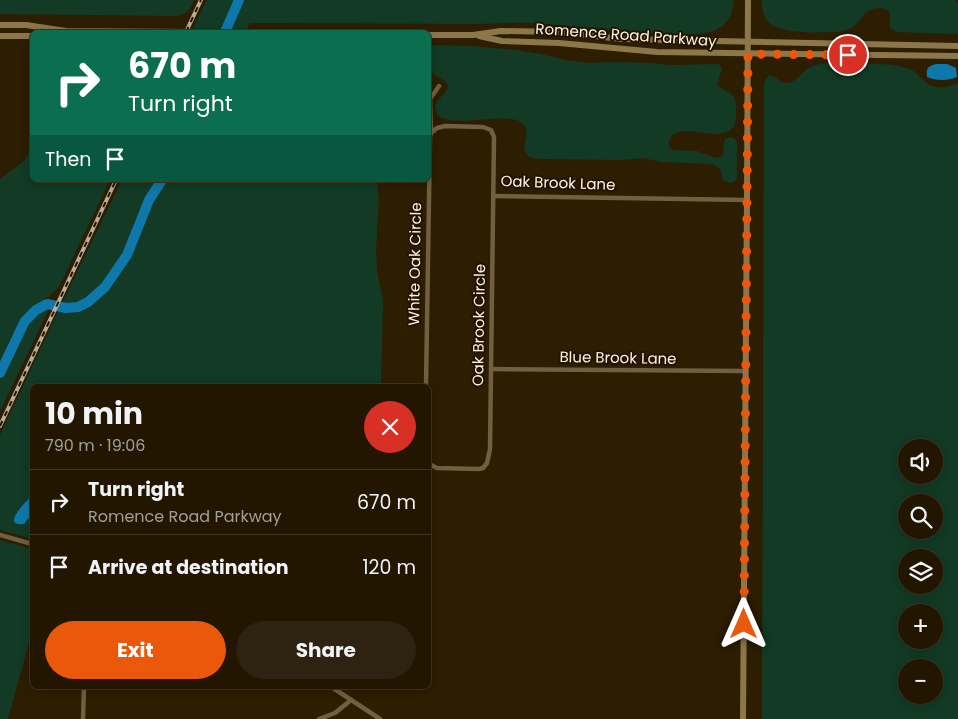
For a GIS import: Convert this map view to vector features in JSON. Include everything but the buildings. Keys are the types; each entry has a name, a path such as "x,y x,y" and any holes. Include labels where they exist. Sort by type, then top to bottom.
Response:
{"street":[{"path":"743,719 748,0"},
{"path":"0,25 26,25 59,30"},
{"name":"Romence Road Parkway","path":"431,35 473,35 501,31 560,32 620,39 958,46"},
{"name":"Romence Road Parkway","path":"473,35 502,41 560,43 637,51 958,56"},
{"path":"0,36 30,36"},
{"name":"White Oak Circle","path":"431,98 439,86"},
{"name":"Oak Brook Lane","path":"431,133 437,128 445,126 484,127 491,130 494,137 494,196 747,200"},
{"name":"White Oak Circle","path":"426,384 429,182"},
{"name":"Oak Brook Circle","path":"431,465 437,468 479,469 487,463 490,455 494,196"},
{"name":"Blue Brook Lane","path":"491,369 745,372"},
{"path":"0,535 30,543"},
{"path":"83,719 84,689"},
{"path":"334,689 380,719"},
{"path":"319,719 335,713 351,700"}],"green space":[{"path":"0,0 194,0 188,11 176,16 0,14"},
{"path":"207,0 734,0 733,9 725,24 713,31 698,34 643,33 519,23 250,23 246,30 192,30"},
{"path":"762,0 956,0 958,3 958,34 896,32 890,28 889,12 882,8 869,11 857,24 847,30 838,32 789,31 771,24 766,19 762,8"},
{"path":"431,45 515,50 589,63 720,65 722,69 717,85 731,94 736,103 733,127 725,133 679,132 671,136 669,147 673,150 697,151 716,158 724,154 723,145 725,139 734,138 737,143 737,178 733,182 726,182 722,178 718,167 710,164 661,162 643,158 622,160 539,159 529,157 524,150 526,130 519,121 494,119 463,121 440,117 435,106 448,86 431,70"},
{"path":"827,63 869,63 901,66 915,72 928,84 935,87 947,87 958,83 958,719 762,719 764,85 769,75 787,83 796,79 809,68"},
{"path":"30,150 30,182 109,182 60,285 22,318 0,361 0,179 24,161"},
{"path":"121,182 377,182 379,200 376,251 377,269 383,301 381,384 30,384 30,538 0,530 0,435"},
{"path":"47,307 49,309 0,411 0,380 24,330 35,314"},
{"path":"0,540 30,548 30,639 8,719 0,719"}],"water":[{"path":"936,64 947,64 956,68 957,77 942,80 927,77 928,68"},
{"path":"30,498 30,516 24,524 17,524 14,522 14,518"}],"waterway":[{"path":"226,30 239,0"},
{"path":"0,373 25,321 36,310 47,304 66,308 78,307 88,302 105,287 127,255 149,200 161,182"}],"railway":[{"path":"187,30 201,0"},
{"path":"0,426 115,182"}],"route":[{"path":"744,624 748,54 848,55"}]}
